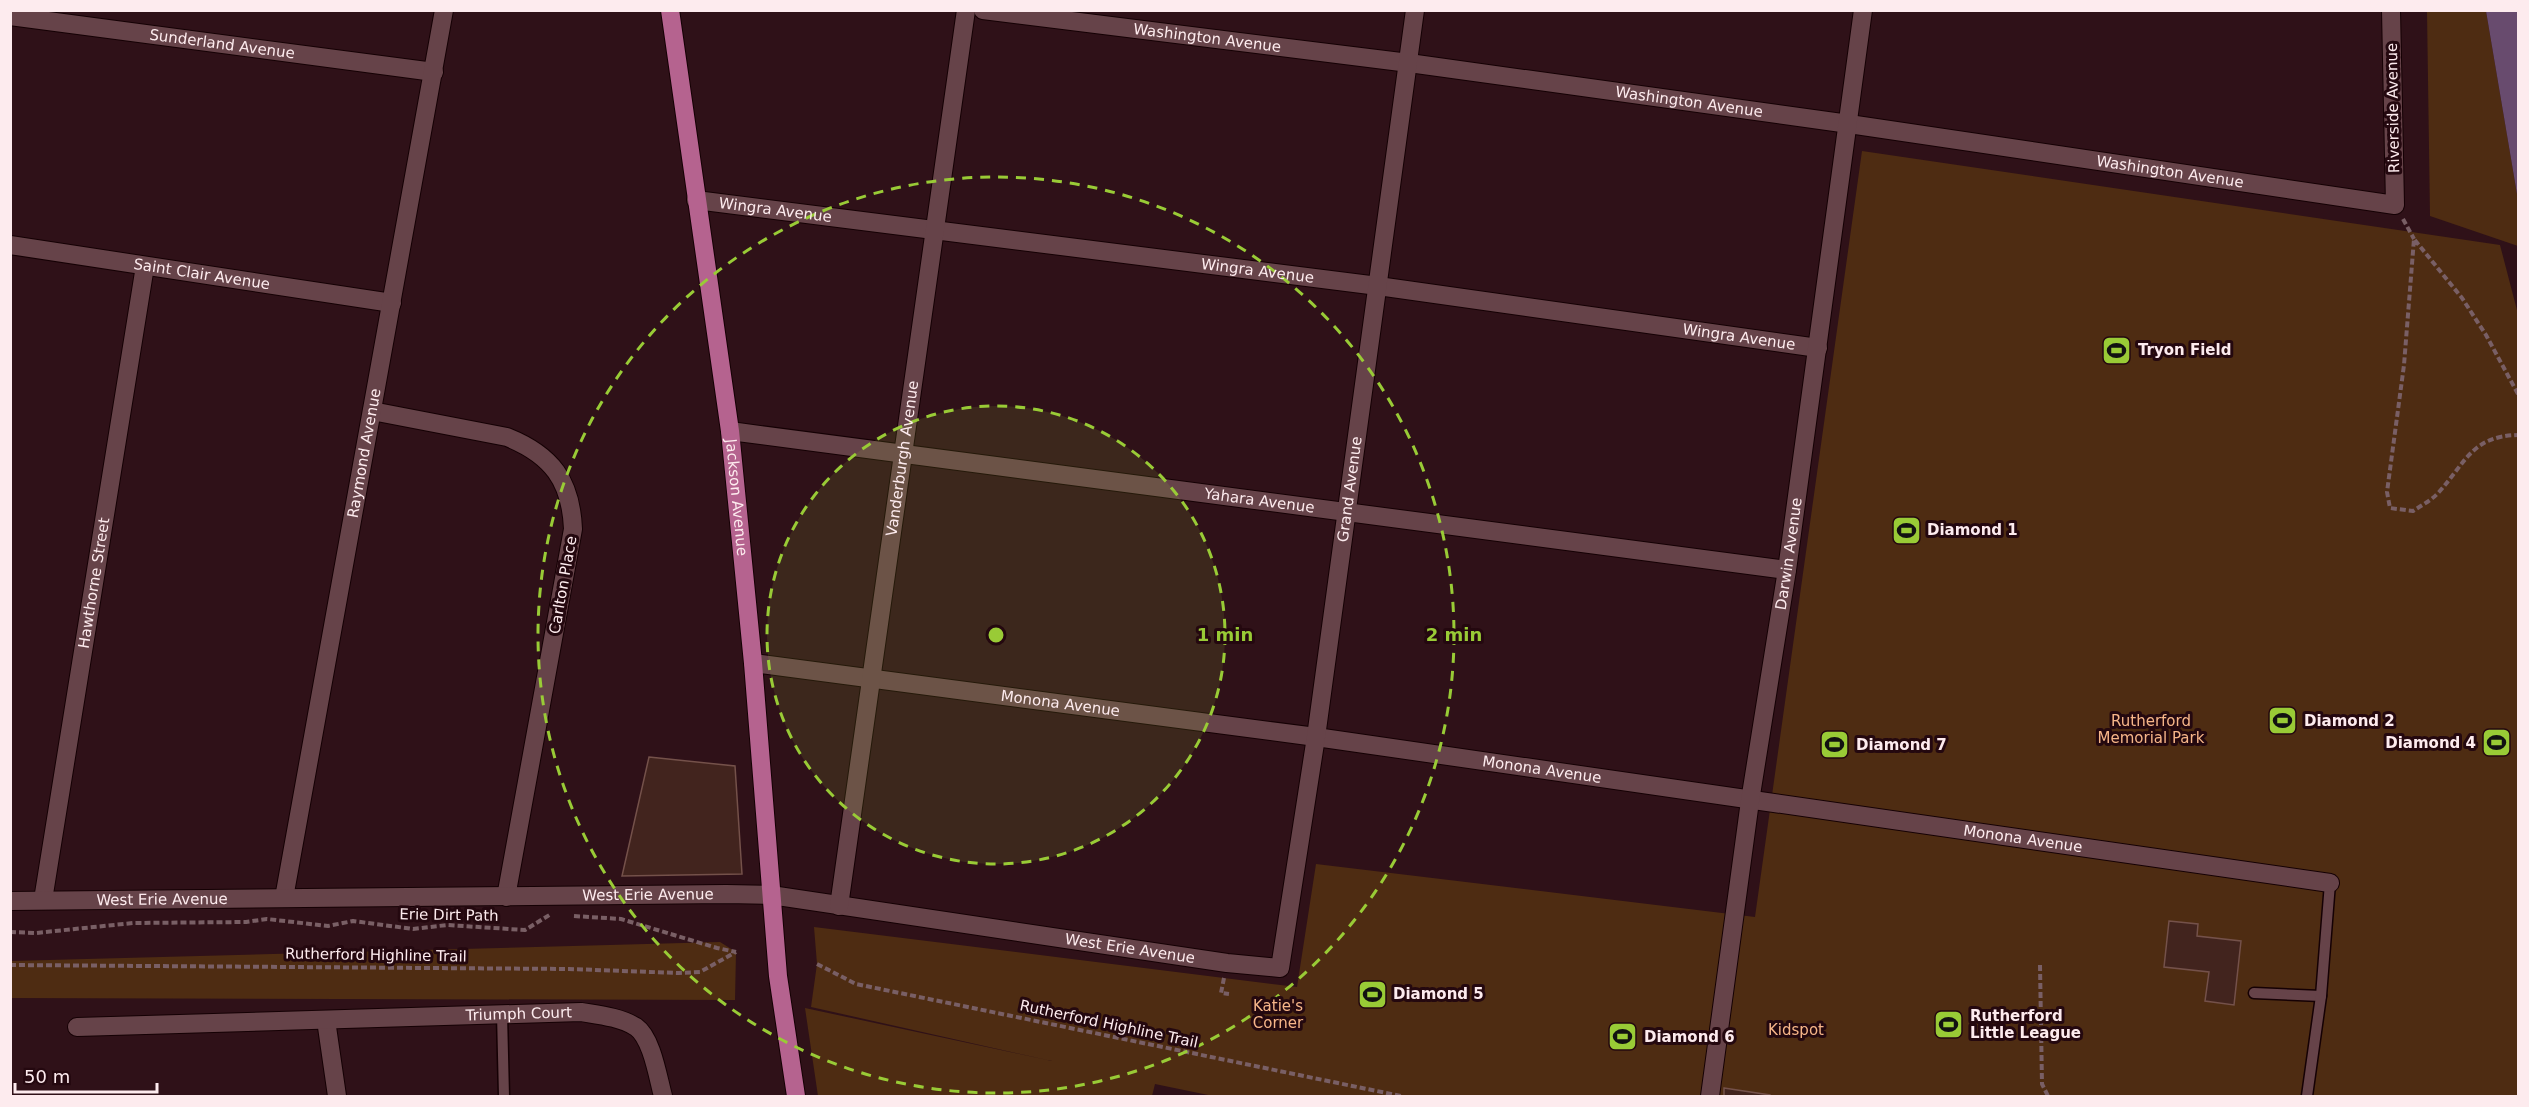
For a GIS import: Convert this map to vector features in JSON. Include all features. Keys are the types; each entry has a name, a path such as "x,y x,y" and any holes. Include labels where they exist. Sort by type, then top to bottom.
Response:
{"main road":[{"name":"Jackson Avenue","path":"670,10 730,431 753,663 779,987 796,1096"}],"street":[{"name":"Raymond Avenue","path":"284,898 444,10"},
{"name":"Vanderburgh Avenue","path":"839,906 905,454 934,229 966,10"},
{"name":"Washington Avenue","path":"983,10 1409,63 1849,124 2395,205"},
{"name":"Grand Avenue","path":"1280,968 1316,737 1415,10"},
{"name":"Darwin Avenue","path":"1710,1096 1750,801 1787,570 1863,10"},
{"name":"Riverside Avenue","path":"2391,10 2395,205"},
{"name":"Sunderland Avenue","path":"10,16 434,72"},
{"name":"Wingra Avenue","path":"696,200 1378,286 1818,348"},
{"name":"Saint Clair Avenue","path":"10,245 392,303"},
{"name":"Hawthorne Street","path":"43,900 145,266"},
{"name":"Carlton Place","path":"372,411 507,437 527,445 543,455 557,471 567,489 572,509 573,529 506,897"},
{"name":"Yahara Avenue","path":"730,431 1787,570"},
{"name":"Monona Avenue","path":"753,663 1316,737 2330,883"},
{"name":"West Erie Avenue","path":"10,901 726,894 771,896 1227,963 1280,968"},
{"name":"Triumph Court","path":"77,1027 581,1012 611,1017 637,1028 651,1051 663,1096"},
{"path":"326,1020 337,1096"}],"lane":[{"path":"2307,1096 2320,996 2330,883"},
{"path":"2254,993 2320,996"},
{"path":"502,1014 504,1096"}],"path":[{"path":"2518,394 2468,307 2414,239 2404,365 2387,492 2390,508 2413,511 2438,493 2463,461 2483,443 2499,435 2518,435"},
{"name":"Erie Dirt Path","path":"10,932 36,933 133,923 246,922 267,919 328,926 354,921 413,929 447,925 525,930 552,914"},
{"name":"Rutherford Highline Trail","path":"10,965 569,969 679,973 700,972 736,952 621,919 563,915"},
{"name":"Rutherford Highline Trail","path":"817,964 856,984 1401,1096"},
{"path":"2040,965 2042,1084 2048,1096"}],"green space":[{"path":"2427,11 2486,11 2518,200 2518,246 2430,216"},
{"name":"Rutherford Memorial Park","path":"1862,151 2500,245 2518,314 2518,1096 1213,1096 1155,1084 1152,1096 818,1096 805,1008 1052,1061 811,1007 817,964 814,927 1297,987 1316,864 1755,917"},
{"path":"720,942 736,952 735,1000 11,998 11,961"}],"shaded area":[{"path":"2486,11 2518,11 2518,200"}],"building":[{"path":"649,757 735,766 742,874 622,876"},
{"path":"2169,921 2198,924 2197,936 2241,941 2234,1005 2205,1001 2209,972 2164,967"},
{"path":"1724,1088 1770,1095 1770,1096 1724,1096"}],"place":[{"name":"Tryon Field","path":"2117,350"},
{"name":"Diamond 1","path":"1906,530"},
{"name":"Diamond 2","path":"2283,721"},
{"name":"Diamond 4","path":"2497,743"},
{"name":"Diamond 7","path":"1835,745"},
{"name":"Diamond 5","path":"1372,994"},
{"name":"Rutherford Little League","path":"1949,1025"},
{"name":"Diamond 6","path":"1623,1037"}],"park label":[{"name":"Katie's Corner","path":"1278,1014"},
{"name":"Kidspot","path":"1796,1030"}]}
